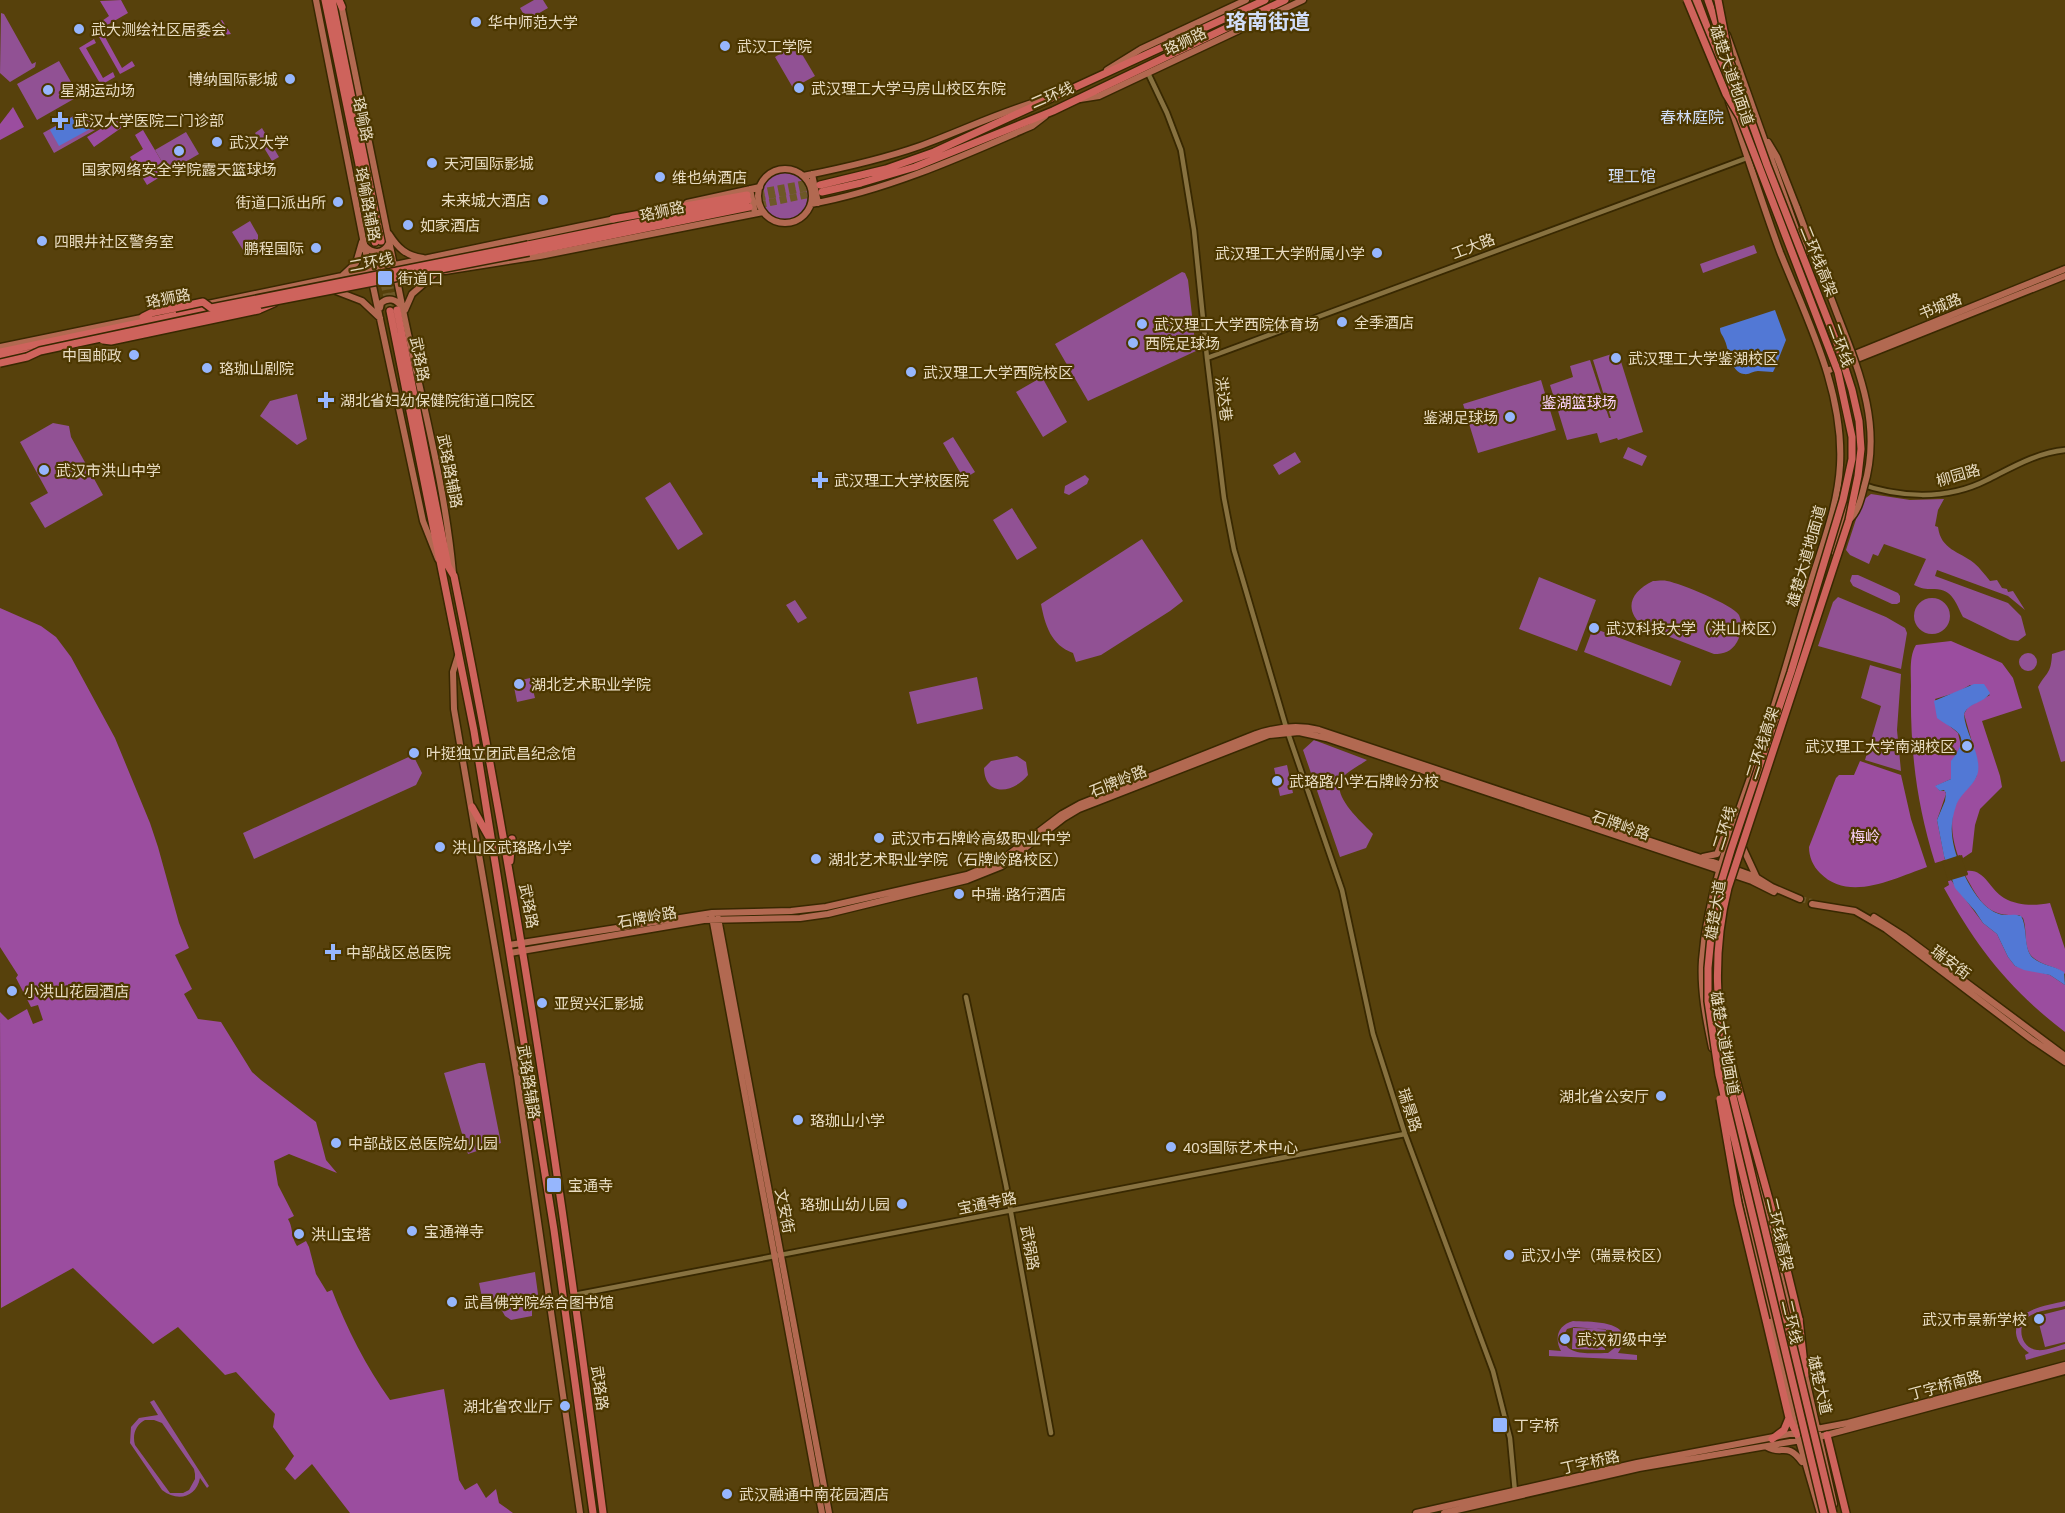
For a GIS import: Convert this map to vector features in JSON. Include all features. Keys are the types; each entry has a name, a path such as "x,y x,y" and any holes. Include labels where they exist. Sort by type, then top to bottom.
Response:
{"highway":[{"name":"珞喻路","path":"325,0 378,242 332,0"},
{"name":"二环线","path":"818,181 860,176 912,160 1155,52 1265,0"},
{"name":"二环线","path":"818,181 861,183 915,167 1053,111 1285,0"},
{"path":"1687,0 1726,94 1740,117"},
{"name":"二环线","path":"1697,0 1838,372 1850,425 1852,459 1848,483 1812,605 1731,849 1709,941 1707,984 1711,1029 1719,1075 1822,1513"},
{"name":"二环线高架","path":"1708,0 1767,165 1838,346 1859,421 1861,449 1849,520 1725,899 1717,945 1719,1028 1728,1076 1834,1513"},
{"path":"1717,0 1730,62"},
{"name":"二环线","path":"0,361 528,248 748,198"},
{"path":"613,219 748,198"},
{"name":"珞狮路","path":"579,245 748,198"},
{"name":"二环线","path":"0,352 211,308 528,248 579,245"},
{"path":"143,317 151,313 203,302 211,308"},
{"path":"98,339 111,341 258,310 274,303"},
{"name":"武珞路","path":"398,311 441,566 474,731 554,1230 593,1513"},
{"name":"武珞路","path":"398,311 448,566 453,576 488,748 522,947 574,1295 603,1513"},
{"path":"472,807 492,843"},
{"path":"508,873 512,839"},
{"path":"1735,869 1720,949 1721,1011 1733,1072 1772,1210 1799,1319 1805,1374"},
{"path":"1719,1075 1720,1096 1738,1203 1790,1418 1798,1438"},
{"path":"1772,1439 1784,1430 1790,1418"},
{"path":"1828,1433 1846,1513"}],"main road":[{"name":"珞喻路辅路","path":"316,0 370,270"},
{"name":"珞狮路","path":"1097,76 1141,50 1246,0"},
{"name":"珞狮路","path":"1077,100 1099,96 1304,0"},
{"name":"雄楚大道地面道","path":"1692,0 1779,249 1826,369 1836,405 1841,445 1836,494 1766,731 1720,868 1708,919 1702,961 1706,1018 1798,1438 1822,1513"},
{"name":"雄楚大道地面道","path":"1717,0 1768,151"},
{"name":"珞喻路辅路","path":"340,2 394,266"},
{"path":"1053,111 1032,126 921,172 851,195 818,203 802,218 788,223 772,220 759,213 748,198 765,178 778,170 791,170 818,181 844,167 918,146 1019,106 1054,96"},
{"path":"1762,134 1777,157 1790,190 1858,368 1870,415 1872,438 1868,476 1854,515 1849,520"},
{"name":"雄楚大道","path":"1768,151 1842,362 1851,393 1858,441 1853,481 1834,557 1735,869 1725,915 1720,957 1722,1020 1749,1145 1818,1430 1828,1433 1834,1513"},
{"path":"803,176 818,203"},
{"path":"818,181 818,203"},
{"path":"759,187 759,213"},
{"path":"579,245 759,213"},
{"path":"387,231 403,252 427,259 613,219"},
{"path":"364,242 371,251 376,253 385,249 390,243"},
{"path":"342,276 356,263 364,242"},
{"name":"珞狮路","path":"0,361 274,303 579,245"},
{"name":"珞狮路","path":"0,347 427,259"},
{"path":"394,266 398,311"},
{"name":"书城路","path":"1826,369 2065,269"},
{"path":"370,270 423,521 441,566"},
{"path":"398,311 436,273"},
{"name":"书城路","path":"1842,362 2065,276"},
{"path":"336,291 362,301 381,321"},
{"path":"379,311 381,303 392,299 398,302 398,311"},
{"name":"武珞路辅路","path":"458,656 453,672 453,694 517,1076 580,1513"},
{"name":"石牌岭路","path":"508,945 522,947 715,916 794,918 828,914 974,879 1002,866 1079,809 1254,740 1304,727 1319,730 1700,858 1720,868"},
{"name":"石牌岭路","path":"1287,730 1326,738 1720,868 1735,869"},
{"path":"1700,858 1717,854 1729,823 1737,819"},
{"path":"1743,848 1756,877"},
{"path":"1735,869 1756,877 1800,900 1752,881 1735,869"},
{"name":"瑞安街","path":"2065,1056 1893,928 1858,908 1812,903 1852,910 1886,929 2031,1039 2065,1062"},
{"name":"文安街","path":"715,916 752,1143 778,1255 829,1513"},
{"name":"石牌岭路","path":"510,953 522,947"},
{"name":"文安街","path":"778,1255 822,1513"},
{"name":"丁字桥南路","path":"1828,1433 2065,1365"},
{"name":"丁字桥南路","path":"1848,1426 2065,1371"},
{"path":"1798,1438 1818,1430 1828,1433"},
{"path":"1798,1438 1828,1433"},
{"name":"丁字桥路","path":"1416,1513 1637,1463 1772,1439 1798,1438"},
{"name":"丁字桥路","path":"1444,1513 1639,1468 1767,1447 1798,1438"},
{"path":"1767,1447 1772,1450 1792,1451 1806,1467"}],"street":[{"name":"洪达巷","path":"1148,73 1167,112 1181,150 1194,230 1224,498 1234,550 1287,730"},
{"name":"工大路","path":"1207,358 1748,158"},
{"name":"柳园路","path":"1853,481 1867,487 1902,494 1949,493 1985,481 2038,455 2065,450"},
{"name":"瑞景路","path":"1287,730 1342,890 1373,1034 1405,1134 1492,1371 1510,1437 1515,1492"},
{"name":"武锅路","path":"966,997 1011,1211 1051,1433"},
{"name":"宝通寺路","path":"574,1295 1405,1134"}],"green space":[{"path":"121,0 128,13 102,28 99,23 109,16 100,1"},
{"path":"534,0 543,0 548,8 527,20 520,8"},
{"path":"1,13 4,14 32,64 36,62 35,67 10,82 0,73"},
{"path":"222,20 231,34 197,39 195,35"},
{"path":"114,28 116,32 105,37 122,68 132,61 135,66 120,74 99,37"},
{"path":"94,39 96,43 86,48 103,78 113,72 115,77 101,85 79,48"},
{"path":"796,44 815,76 793,88 775,57"},
{"name":"星湖运动场","path":"59,61 79,96 37,120 17,84"},
{"path":"13,107 24,127 0,140 0,124"},
{"path":"84,110 95,130 54,153 43,133"},
{"path":"127,113 134,119 94,147 87,137"},
{"path":"262,128 279,157 272,161 255,133"},
{"path":"143,130 168,172 147,185 130,157 143,149 135,135"},
{"name":"国家网络安全学院露天篮球场","path":"186,132 199,154 168,172 155,150"},
{"path":"779,172 789,172 801,179 808,191 808,201 801,213 789,220 779,220 764,209 760,201 760,191 771,176"},
{"path":"250,221 258,239 243,250 232,232"},
{"path":"1754,245 1757,253 1703,273 1700,264"},
{"name":"武汉理工大学西院体育场","path":"1182,272 1188,280 1196,351 1088,401 1055,344"},
{"name":"鉴湖篮球场","path":"1618,352 1643,432 1600,443 1597,433 1567,440 1550,385 1573,377 1570,366 1590,360 1609,418 1611,418 1593,360"},
{"path":"1042,377 1067,422 1043,437 1016,392"},
{"name":"鉴湖足球场","path":"1541,380 1556,430 1478,453 1463,404"},
{"path":"297,394 307,439 297,445 260,416 270,401"},
{"path":"53,423 69,426 71,437 103,495 45,528 30,503 48,493 20,442"},
{"path":"953,437 975,472 964,479 943,443"},
{"path":"1628,447 1647,456 1642,466 1623,458"},
{"path":"1295,452 1301,462 1279,475 1273,465"},
{"path":"1085,475 1089,479 1087,484 1069,495 1064,493 1065,486"},
{"path":"670,482 703,534 678,550 645,498"},
{"path":"1871,494 1910,500 1944,499 1938,510 1935,526 1938,527 1943,541 1974,563 1990,581 1997,580 2002,588 2007,589 2008,592 2013,591 2025,610 2008,596 1937,570 1935,576 2008,603 2021,616 2026,635 2018,641 2010,640 1963,617 1952,597 1945,591 1914,585 1926,559 1884,544 1878,556 1873,554 1869,564 1850,555 1846,550 1862,501"},
{"path":"1012,508 1037,548 1017,560 993,520"},
{"path":"1142,539 1183,601 1101,655 1076,662 1073,653 1054,640 1041,604"},
{"path":"1852,575 1858,575 1898,593 1900,602 1892,604 1853,586 1850,581"},
{"path":"1539,577 1596,600 1577,651 1519,629"},
{"path":"1653,581 1665,581 1683,586 1717,600 1735,611 1739,615 1741,626 1740,636 1735,645 1727,652 1714,654 1644,627 1633,614 1632,602 1639,590"},
{"path":"1838,597 1886,617 1905,628 1907,633 1901,669 1818,646 1833,602"},
{"path":"1932,598 1945,603 1950,616 1945,629 1932,634 1919,629 1914,616 1919,603"},
{"path":"795,600 807,618 798,623 786,605"},
{"path":"0,608 41,626 56,637 71,657 115,738 150,823 179,923 189,948 175,955 192,989 184,994 198,1019 221,1022 252,1072 316,1122 326,1160 337,1173 289,1154 274,1161 278,1185 294,1216 288,1219 297,1246 306,1241 316,1274 327,1292 332,1290 358,1347 390,1400 444,1389 459,1480 465,1490 477,1483 486,1498 496,1489 499,1503 513,1513 350,1513 312,1464 295,1480 285,1469 294,1456 273,1427 275,1414 236,1372 225,1375 178,1327 153,1344 73,1268 1,1308 0,1012 8,1020 27,1009 33,1024 43,1020 38,1005 31,1007 16,978 18,975 0,947"},
{"path":"1593,628 1681,661 1671,686 1584,652"},
{"path":"1951,641 2002,663 2013,678 2022,708 1982,721 2002,787 1980,809 1975,825 1972,852 1963,858 1962,855 1958,856 1954,842 1953,812 1959,798 1977,775 1976,756 1964,714 1968,707 1990,695 1970,685 1958,692 1935,699 1946,723 1958,733 1961,746 1951,763 1951,779 1936,786 1946,794 1937,820 1945,860 1935,863 1923,818 1916,775 1912,732 1911,665 1916,645"},
{"path":"2065,650 2065,761 2061,762 2038,687 2049,670 2052,654"},
{"path":"2028,653 2034,656 2037,662 2034,668 2028,671 2022,668 2019,662 2022,656"},
{"path":"1870,665 1901,674 1897,730 1901,771 1865,760 1881,706 1861,698"},
{"path":"977,677 983,709 917,724 909,692"},
{"path":"530,678 535,698 517,702 513,682"},
{"path":"1314,740 1367,760 1344,776 1340,783 1340,791 1348,807 1373,834 1366,848 1340,857 1303,750"},
{"path":"413,755 422,773 416,785 254,859 243,833"},
{"path":"1017,756 1026,762 1028,775 1022,781 1008,789 995,788 989,784 984,768 991,761"},
{"name":"梅岭","path":"1860,761 1901,775 1911,819 1927,867 1887,882 1858,887 1844,886 1832,882 1820,873 1813,864 1809,847 1836,778 1839,775 1854,775"},
{"path":"1287,765 1293,793 1280,796 1274,768"},
{"path":"1967,871 1978,873 2009,901 2027,905 2050,903 2065,949 2065,974 2031,955 2028,951 2023,918 2019,915 1999,913 1986,906 1975,893 1965,875 1968,874"},
{"path":"1951,880 1983,923 1997,934 2015,966 2050,975 2065,985 2065,1032 2011,984 1982,949 1944,888"},
{"path":"485,1063 501,1143 468,1154 444,1073"},
{"path":"535,1272 540,1309 532,1310 532,1316 511,1320 501,1309 495,1310 483,1302 479,1283"},
{"path":"2065,1301 2065,1306 2041,1311 2028,1317 2021,1331 2024,1341 2032,1348 2044,1350 2065,1344 2065,1349 2026,1360 2025,1355 2029,1353 2020,1344 2016,1333 2021,1318 2033,1309"},
{"path":"2065,1309 2065,1342 2045,1347 2037,1316"},
{"path":"1573,1321 1611,1325 1623,1334 1623,1342 1618,1353 1637,1355 1637,1360 1549,1356 1549,1350 1561,1351 1558,1341 1559,1333","holes":["1574,1327 1611,1330 1617,1337 1617,1346 1608,1353 1574,1351 1568,1348 1563,1337 1567,1329"]},
{"path":"1573,1328 1606,1329 1605,1350 1572,1349"},
{"path":"154,1400 209,1486 207,1488 200,1478 198,1485 190,1494 180,1497 168,1494 162,1490 130,1443 131,1427 139,1418 158,1415 150,1402","holes":["145,1420 162,1423 194,1469 195,1479 189,1490 183,1493 170,1493 135,1445 134,1434 137,1427"]}],"water":[{"path":"80,113 90,129 59,146 50,130"},
{"path":"1775,310 1786,340 1773,372 1758,371 1746,374 1739,372 1733,365 1720,328"},
{"path":"1974,684 1984,684 1990,693 1969,707 1964,714 1977,758 1978,772 1974,781 1958,801 1954,813 1952,830 1956,853 1965,876 1977,896 1996,913 2021,916 2030,954 2036,960 2064,972 2065,985 2050,975 2015,966 1997,934 1983,923 1955,888 1944,856 1937,820 1946,793 1935,786 1951,779 1951,761 1961,745 1961,739 1956,731 1937,718 1934,701"}],"pier":[{"path":"1960,855 1968,875 1948,881 1942,861"}],"tunnel":[{"path":"747,195 819,181"},
{"path":"748,200 809,187"},
{"path":"749,207 820,192"},
{"path":"381,241 396,305"},
{"path":"375,242 390,311"},
{"path":"1800,899 1812,902"}],"place":[{"name":"华中师范大学","path":"476,22"},
{"name":"武大测绘社区居委会","path":"79,29"},
{"name":"武汉工学院","path":"725,46"},
{"name":"博纳国际影城","path":"290,79"},
{"name":"武汉理工大学马房山校区东院","path":"799,88"},
{"name":"星湖运动场","path":"48,90"},
{"name":"武汉大学医院二门诊部","path":"60,120"},
{"name":"武汉大学","path":"217,142"},
{"name":"国家网络安全学院露天篮球场","path":"179,151"},
{"name":"天河国际影城","path":"432,163"},
{"name":"维也纳酒店","path":"660,177"},
{"name":"未来城大酒店","path":"543,200"},
{"name":"街道口派出所","path":"338,202"},
{"name":"如家酒店","path":"408,225"},
{"name":"四眼井社区警务室","path":"42,241"},
{"name":"鹏程国际","path":"316,248"},
{"name":"武汉理工大学附属小学","path":"1377,253"},
{"name":"街道口","path":"385,278"},
{"name":"全季酒店","path":"1342,322"},
{"name":"武汉理工大学西院体育场","path":"1142,324"},
{"name":"西院足球场","path":"1133,343"},
{"name":"中国邮政","path":"134,355"},
{"name":"武汉理工大学鉴湖校区","path":"1616,358"},
{"name":"珞珈山剧院","path":"207,368"},
{"name":"武汉理工大学西院校区","path":"911,372"},
{"name":"湖北省妇幼保健院街道口院区","path":"326,400"},
{"name":"鉴湖足球场","path":"1510,417"},
{"name":"武汉市洪山中学","path":"44,470"},
{"name":"武汉理工大学校医院","path":"820,480"},
{"name":"武汉科技大学（洪山校区）","path":"1594,628"},
{"name":"湖北艺术职业学院","path":"519,684"},
{"name":"武汉理工大学南湖校区","path":"1967,746"},
{"name":"叶挺独立团武昌纪念馆","path":"414,753"},
{"name":"武珞路小学石牌岭分校","path":"1277,781"},
{"name":"武汉市石牌岭高级职业中学","path":"879,838"},
{"name":"洪山区武珞路小学","path":"440,847"},
{"name":"湖北艺术职业学院（石牌岭路校区）","path":"816,859"},
{"name":"中瑞·路行酒店","path":"959,894"},
{"name":"中部战区总医院","path":"333,952"},
{"name":"小洪山花园酒店","path":"12,991"},
{"name":"亚贸兴汇影城","path":"542,1003"},
{"name":"湖北省公安厅","path":"1661,1096"},
{"name":"珞珈山小学","path":"798,1120"},
{"name":"中部战区总医院幼儿园","path":"336,1143"},
{"name":"403国际艺术中心","path":"1171,1147"},
{"name":"宝通寺","path":"554,1185"},
{"name":"珞珈山幼儿园","path":"902,1204"},
{"name":"宝通禅寺","path":"412,1231"},
{"name":"洪山宝塔","path":"299,1234"},
{"name":"武汉小学（瑞景校区）","path":"1509,1255"},
{"name":"武昌佛学院综合图书馆","path":"452,1302"},
{"name":"武汉市景新学校","path":"2039,1319"},
{"name":"武汉初级中学","path":"1565,1339"},
{"name":"湖北省农业厅","path":"565,1406"},
{"name":"丁字桥","path":"1500,1425"},
{"name":"武汉融通中南花园酒店","path":"727,1494"}],"district":[{"name":"珞南街道","path":"1268,21"},
{"name":"春林庭院","path":"1692,117"},
{"name":"理工馆","path":"1632,176"}]}
